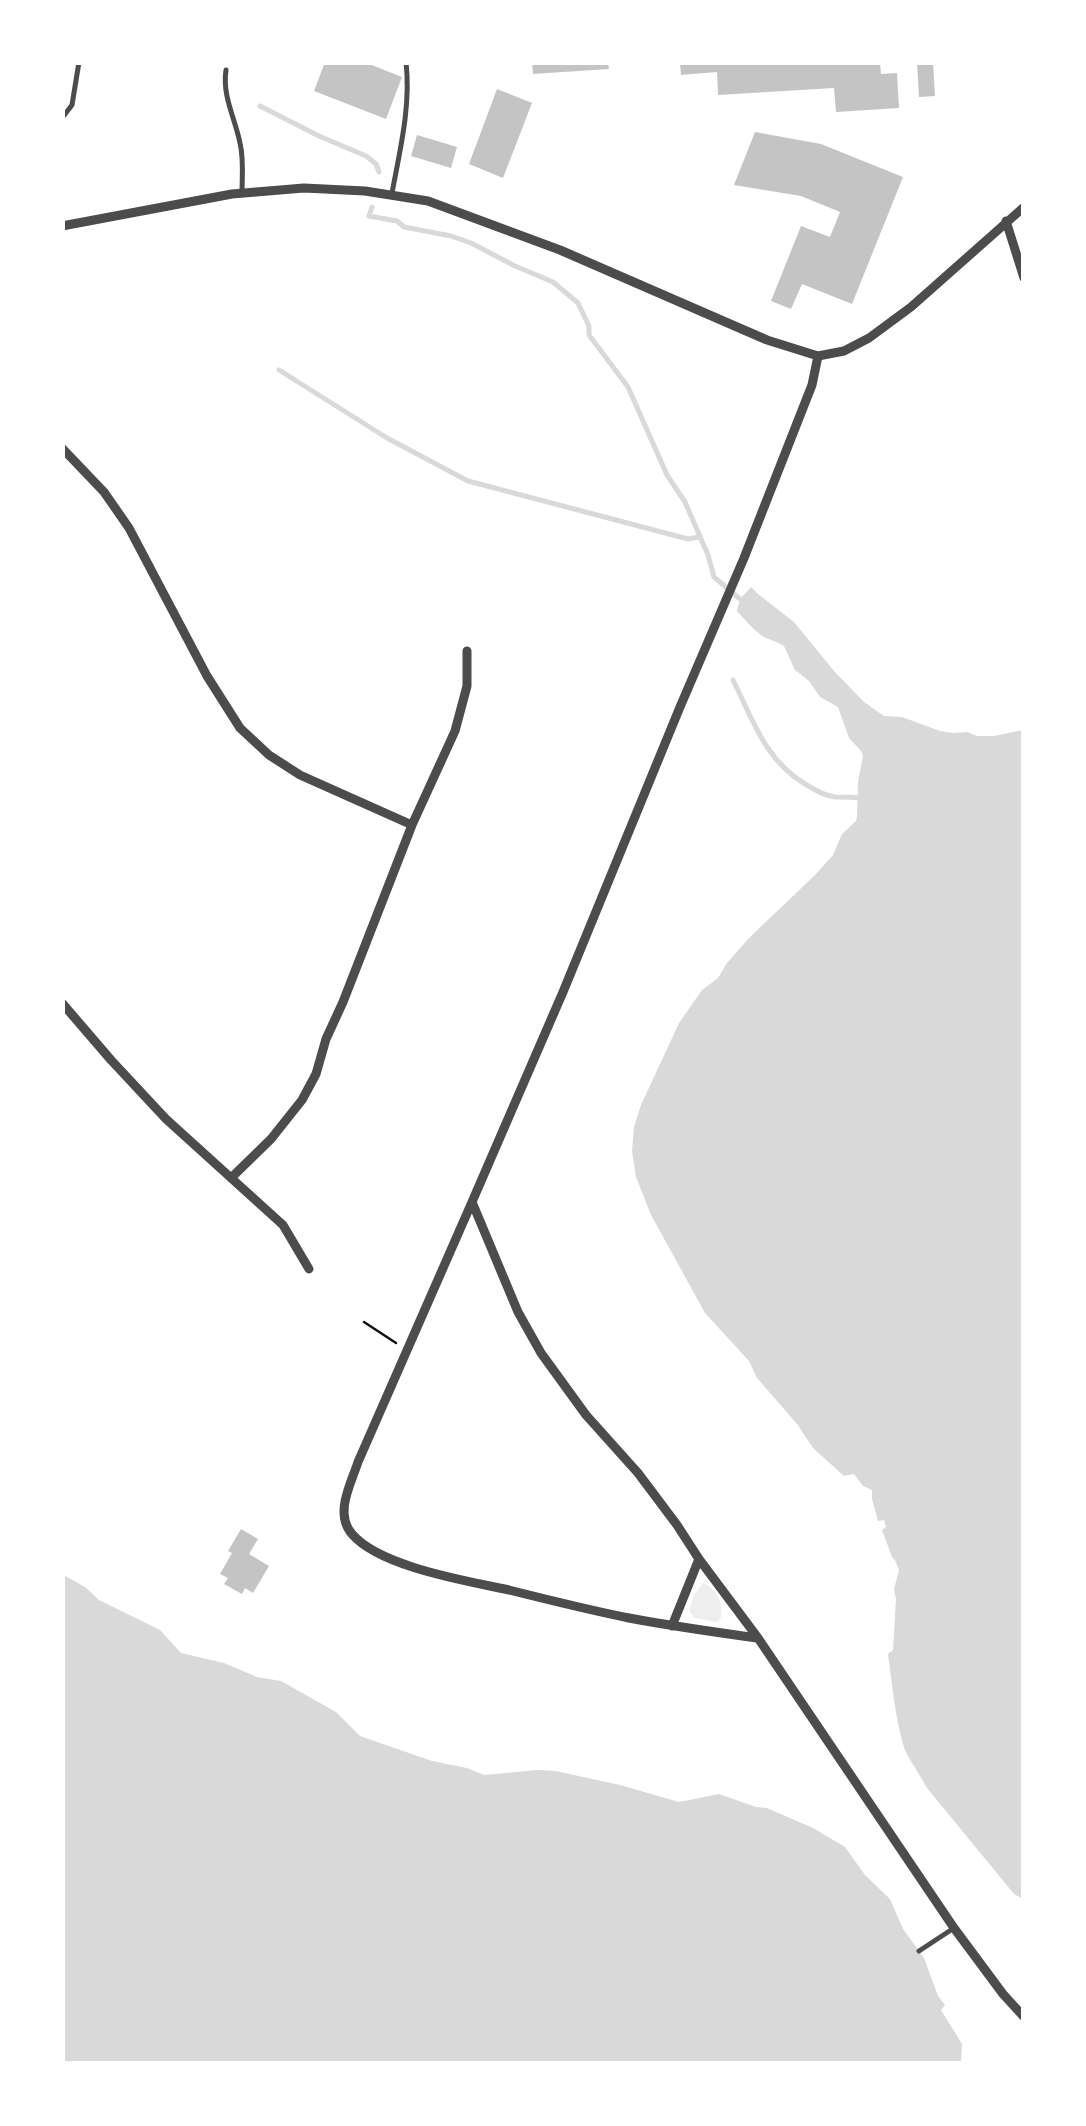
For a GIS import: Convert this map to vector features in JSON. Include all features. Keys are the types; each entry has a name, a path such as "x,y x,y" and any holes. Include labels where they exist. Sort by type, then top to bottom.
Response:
{"street":[{"path":"62,226 242,193 304,188 366,191 428,201 492,223 767,340 818,356 844,352 869,338 911,307 1024,206"},
{"path":"1006,221 1024,278"},
{"path":"758,1638 672,1626 463,1581 403,1563 366,1546 350,1532 344,1516 358,1462 563,992 744,558 812,385 818,356"},
{"path":"62,448 104,492 129,528 207,676 240,728 268,754 300,775 412,826"},
{"path":"231,1178 271,1139 302,1100 316,1074 326,1039 412,826 455,730 466,686 467,651"},
{"path":"62,1004 166,1119 283,1226 309,1269"},
{"path":"472,1202 518,1312 541,1354 677,1525 954,1928 1024,2017"},
{"path":"672,1626 700,1559"}],"lane":[{"path":"62,118 72,105 79,62"},
{"path":"391,195 408,84 406,62"},
{"path":"226,70 229,107 241,146 242,193"},
{"path":"919,1952 954,1928"}],"path":[{"path":"364,1322 407,1351"}],"shaded area":[{"path":"751,587 794,622 834,671 884,716 977,736 1023,730 1023,1899 1014,1894 927,1788 904,1748 888,1654 893,1650 894,1589 899,1570 882,1530 886,1527 884,1520 878,1521 872,1490 854,1474 844,1476 813,1448 757,1378 749,1361 705,1313 651,1215 636,1177 634,1127 679,1023 702,990 718,978 750,937 833,855 842,834 857,816 861,751 849,738 838,707 820,697 795,670 784,646 761,635 737,611 740,599"},
{"path":"62,1574 99,1600 160,1630 181,1653 281,1681 336,1712 360,1736 432,1761 484,1775 556,1771 679,1802 719,1794 767,1808 813,1828 845,1847 865,1875 890,1899 903,1929 924,1958 945,2005 941,2010 962,2044 961,2063 63,2063"},
{"path":"703,1583 720,1602 721,1618 717,1622 695,1618 689,1611"}],"building":[{"path":"325,62 364,62 402,77 386,119 314,91"},
{"path":"532,62 608,62 609,69 533,74"},
{"path":"680,62 880,62 881,74 897,73 899,108 836,112 834,88 718,95 717,72 681,75"},
{"path":"917,62 933,62 935,96 919,97"},
{"path":"497,89 532,103 503,178 469,164"},
{"path":"755,132 821,144 903,177 852,304 802,284 791,309 771,301 801,226 830,237 840,212 801,196 734,185"},
{"path":"417,135 457,147 451,168 411,156"},
{"path":"241,1529 258,1539 249,1554 269,1566 253,1593 245,1588 242,1594 224,1584 228,1578 220,1574"}],"waterway":[{"path":"260,106 366,156 379,172"},
{"path":"372,207 369,216 471,243 553,282 578,303 589,335 628,387 667,475 685,502 714,577 740,599"},
{"path":"279,370 387,438 468,481 688,539 699,537"},
{"path":"733,680 770,751 791,774 827,795 859,798"}]}
